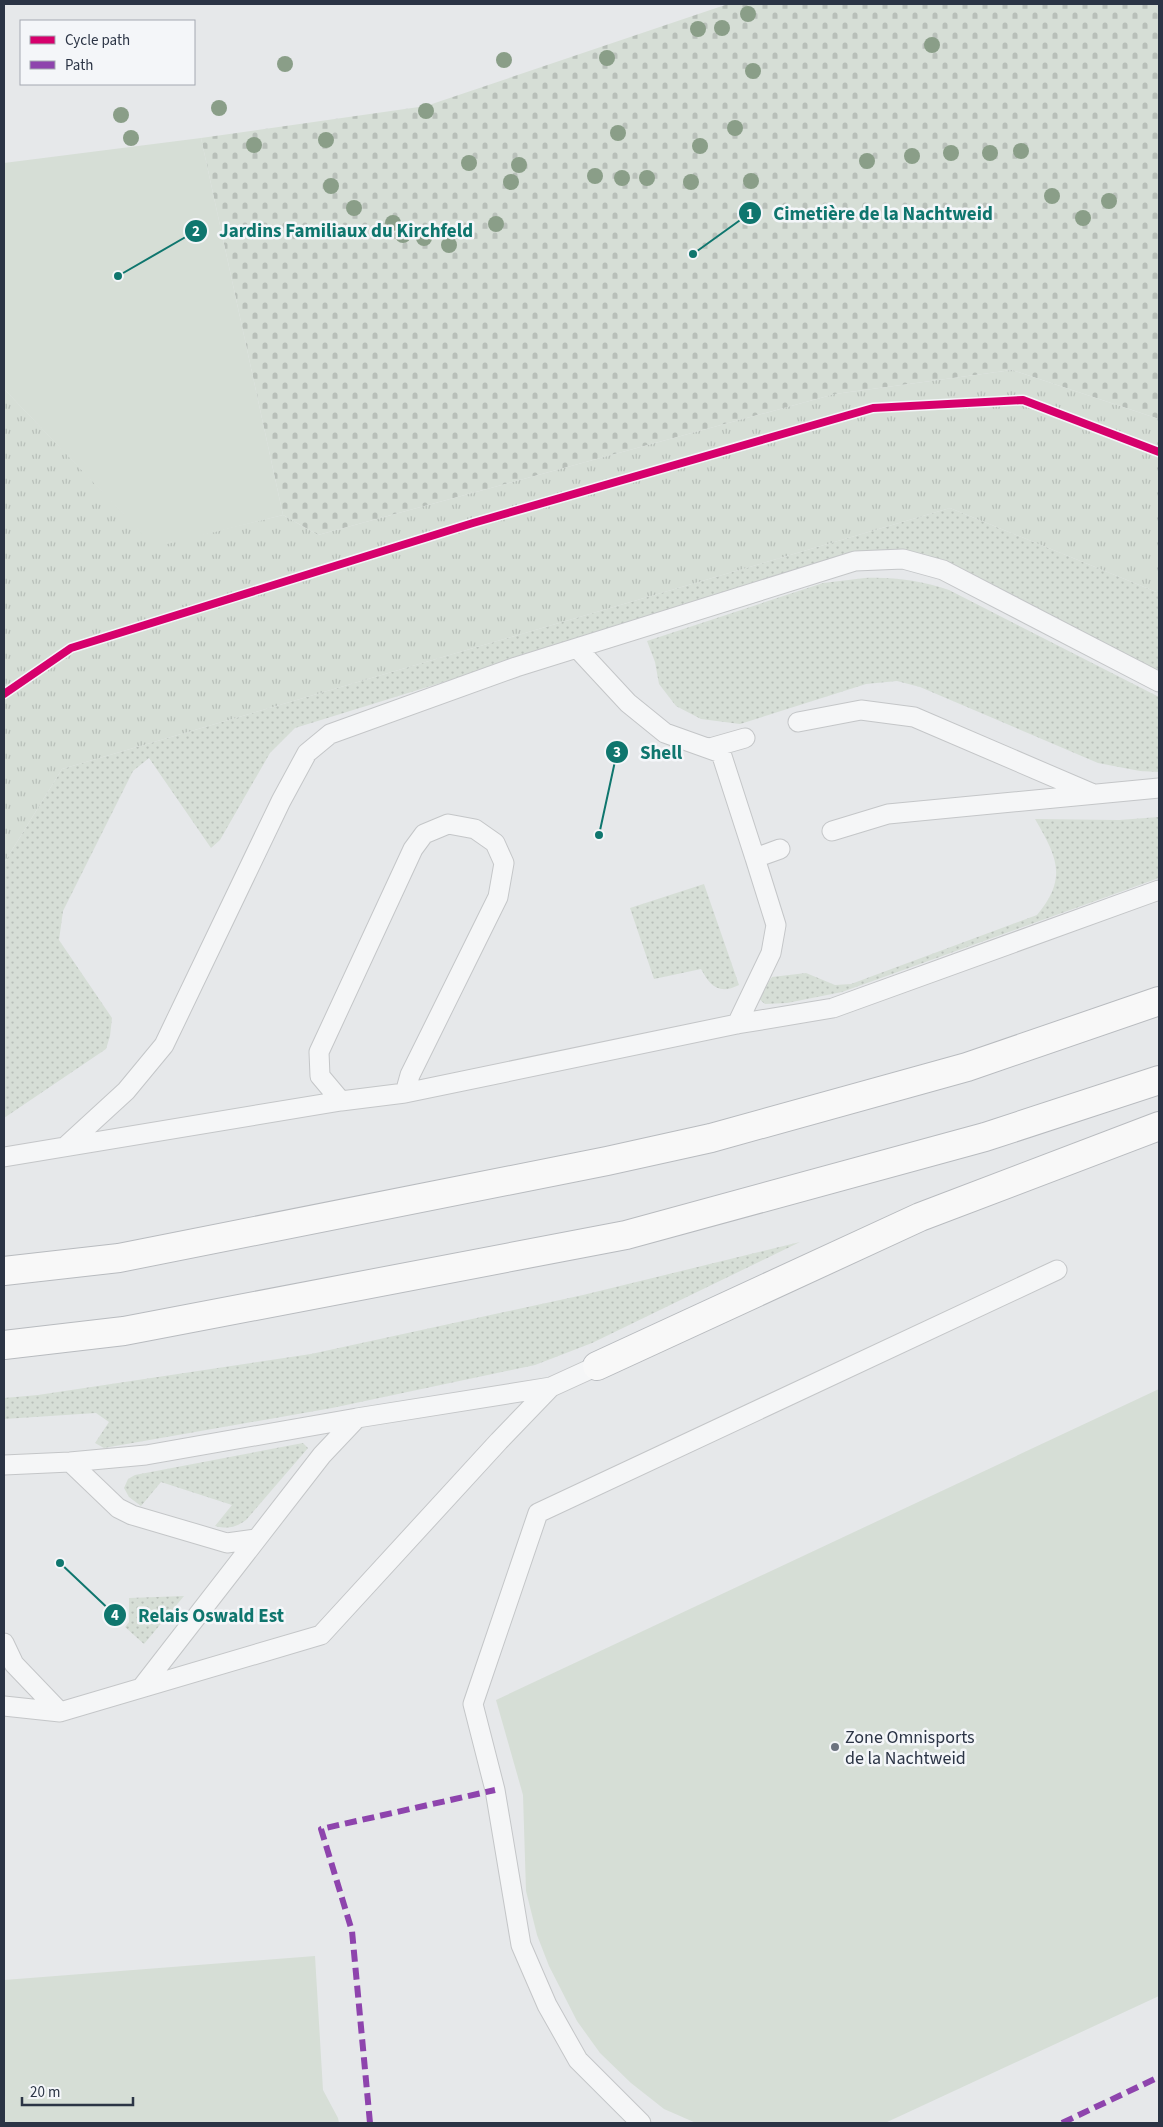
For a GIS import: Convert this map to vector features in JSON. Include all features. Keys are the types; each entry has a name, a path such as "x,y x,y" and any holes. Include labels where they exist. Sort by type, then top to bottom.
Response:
{"highway":[{"path":"4,1271 119,1258 607,1161 711,1138 967,1067 1159,1001"},
{"path":"4,1345 124,1331 626,1235 984,1137 1159,1080"},
{"path":"597,1366 920,1217 1159,1126"}],"lane":[{"path":"66,1146 126,1091 164,1045 307,753 330,734 516,667 855,561 903,559 943,570 1159,682"},
{"path":"577,648 628,703 665,732 721,753 776,925 771,954 738,1024"},
{"path":"798,722 861,710 914,718 1092,794"},
{"path":"710,748 745,738"},
{"path":"832,831 888,814 1159,788"},
{"path":"342,1101 320,1076 319,1052 413,849 424,834 448,824 475,828 495,843 504,863 498,897 410,1075 405,1093"},
{"path":"755,858 780,849"},
{"path":"4,1157 342,1101 405,1093 738,1024 833,1008 1159,890"},
{"path":"641,2123 578,2060 547,2005 521,1945 495,1790 473,1704 538,1513 1057,1270"},
{"path":"4,1465 70,1462 146,1455 357,1418 551,1387 597,1366"},
{"path":"4,1706 60,1712 321,1635 492,1448 551,1387"},
{"path":"142,1687 330,1445 357,1418"},
{"path":"70,1462 118,1508 132,1515 227,1543 256,1539"},
{"path":"4,1643 14,1664 60,1712"}],"green space":[{"path":"728,4 1159,4 1159,419 1012,370 835,394 318,535 283,515 201,138 426,106"},
{"path":"201,138 283,515 155,547 4,389 4,163"},
{"path":"1012,370 1159,419 1159,593 950,508 62,769 4,863 4,389 155,546 283,515 318,535 835,394"},
{"path":"950,508 1159,593 1159,673 952,567 832,562 295,728 270,753 220,840 211,848 149,758 133,771 63,911 59,940 112,1018 106,1049 4,1118 4,863 62,769"},
{"path":"865,578 908,580 949,590 1159,697 1159,772 1140,771 1098,763 920,687 897,681 866,684 740,724 701,719 676,706 659,684 655,662 647,641 823,583"},
{"path":"1159,817 1159,878 842,992 787,1003 765,1004 758,998 772,977 806,973 835,985 851,984 1037,915 1053,890 1056,867 1049,845 1035,819 1119,820"},
{"path":"704,884 739,985 732,988 721,989 716,987 708,980 701,969 654,979 630,908"},
{"path":"800,1242 592,1343 535,1365 332,1408 104,1448 95,1443 109,1422 96,1413 4,1419 4,1398 38,1395 311,1354 583,1295"},
{"name":"Zone Omnisports de la Nachtweid","path":"1159,1389 1159,1996 885,2123 696,2123 664,2109 631,2083 600,2053 577,2021 549,1966 537,1935 526,1891 523,1795 496,1700"},
{"path":"303,1443 308,1448 246,1520 231,1527 215,1526 232,1505 161,1482 141,1506 129,1497 124,1488 128,1479 135,1475"},
{"path":"184,1596 144,1644 125,1627 129,1622 129,1598"},
{"path":"315,1956 323,2090 339,2123 4,2123 4,1980"}],"marked path":[{"path":"370,2123 352,1931 321,1829 495,1790"},
{"path":"1062,2123 1159,2077"}],"cycle path":[{"path":"4,694 71,648 473,523 873,408 1023,400 1159,452"}],"place":[{"name":"Cimetière de la Nachtweid","path":"693,254"},
{"name":"Jardins Familiaux du Kirchfeld","path":"118,276"},
{"name":"Shell","path":"599,835"},
{"name":"Relais Oswald Est","path":"60,1563"},
{"name":"Zone Omnisports de la Nachtweid","path":"835,1747"}]}
